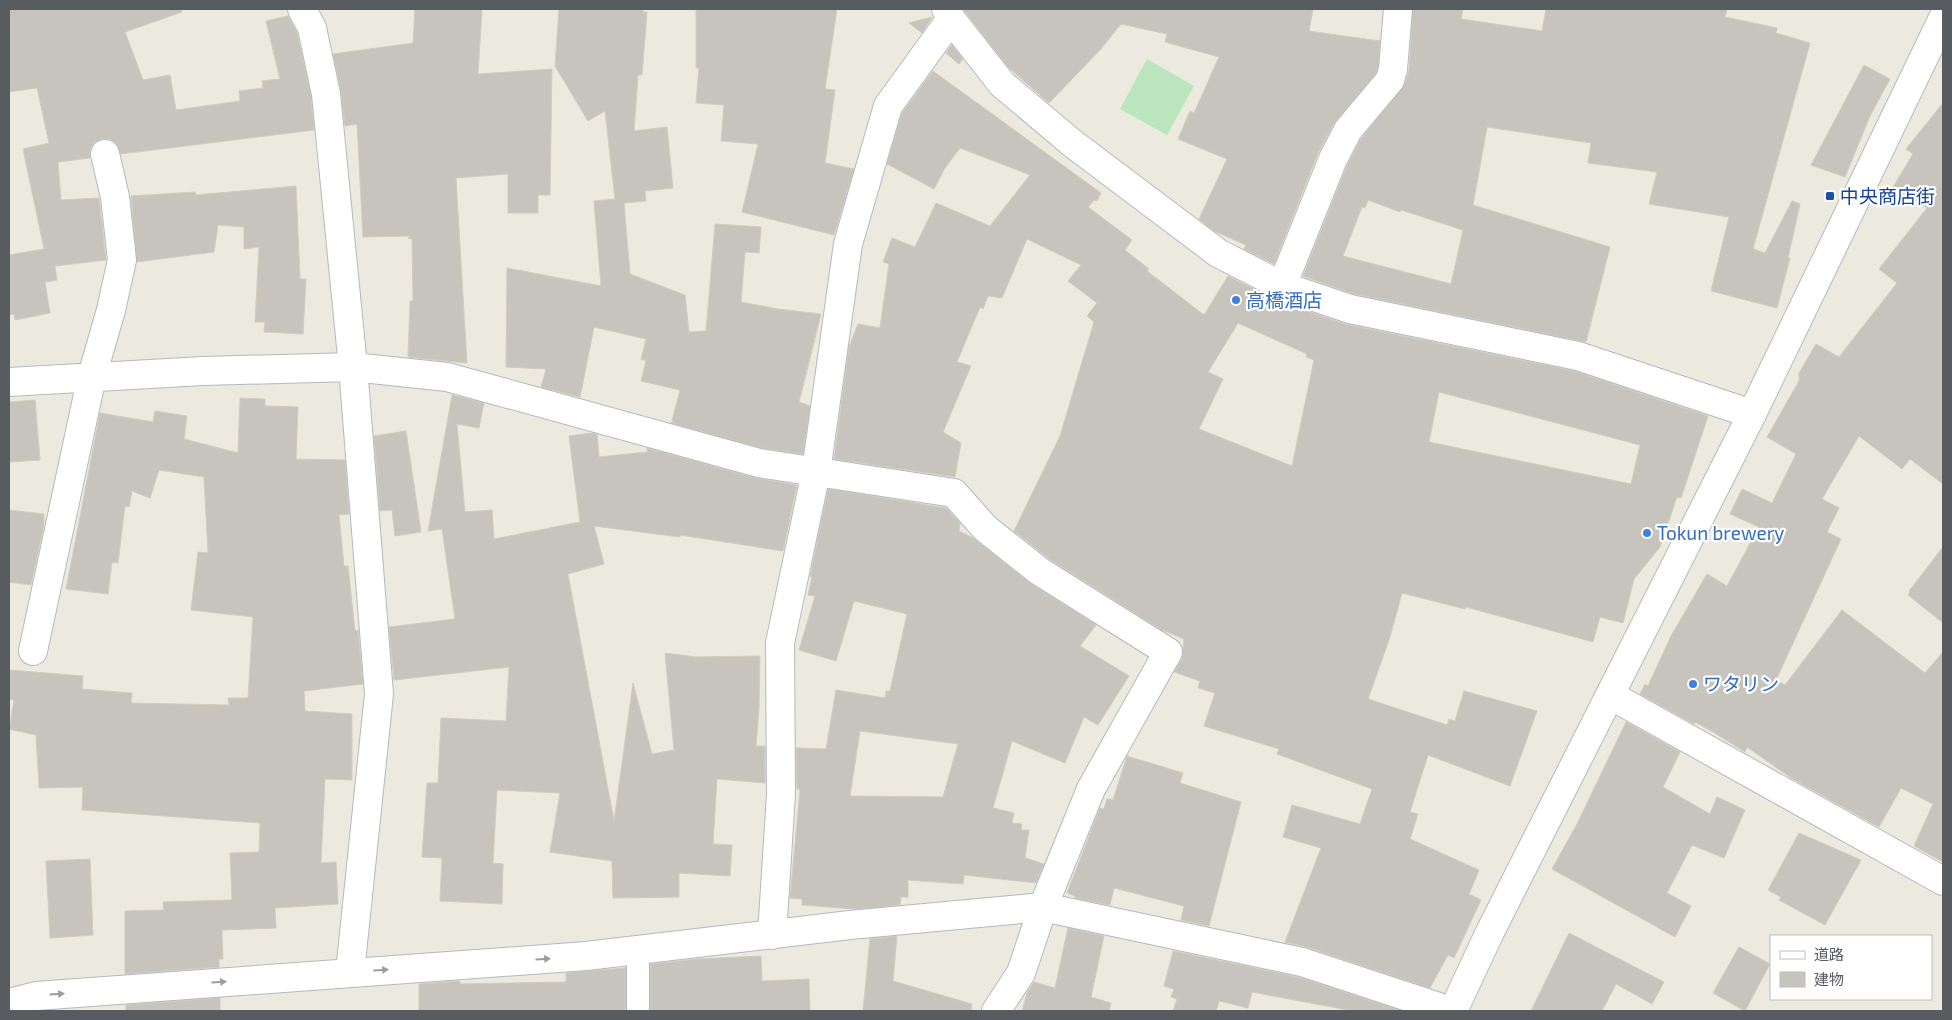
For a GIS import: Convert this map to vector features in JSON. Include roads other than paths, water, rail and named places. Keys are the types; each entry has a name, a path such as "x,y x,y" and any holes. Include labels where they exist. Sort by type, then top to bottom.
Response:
{"street":[{"path":"302,9 312,28 326,94 353,367 379,694 350,972"},
{"path":"1282,286 1333,159 1348,130 1390,80 1393,70 1398,9"},
{"path":"772,935 781,794 780,643 816,472 848,244 888,106 949,14 1002,84 1072,143 1218,253 1282,286 1350,309 1578,356 1752,414"},
{"path":"9,1003 36,996 638,950 850,925 1043,907 1302,962 1452,1011 1939,37"},
{"path":"33,651 92,376 112,310 122,260 115,197 105,154"},
{"path":"9,382 92,376 353,367 447,377 759,463 954,493 985,528 1039,571 1168,652 1091,789 1043,907 1020,973 996,1011"},
{"path":"1610,695 1943,881"},
{"path":"638,950 638,1011"}],"place":[{"name":"中央商店街","path":"1830,196"},
{"name":"高橋酒店","path":"1236,300"},
{"name":"Tokun brewery","path":"1647,533"},
{"name":"ワタリン","path":"1693,684"}]}
